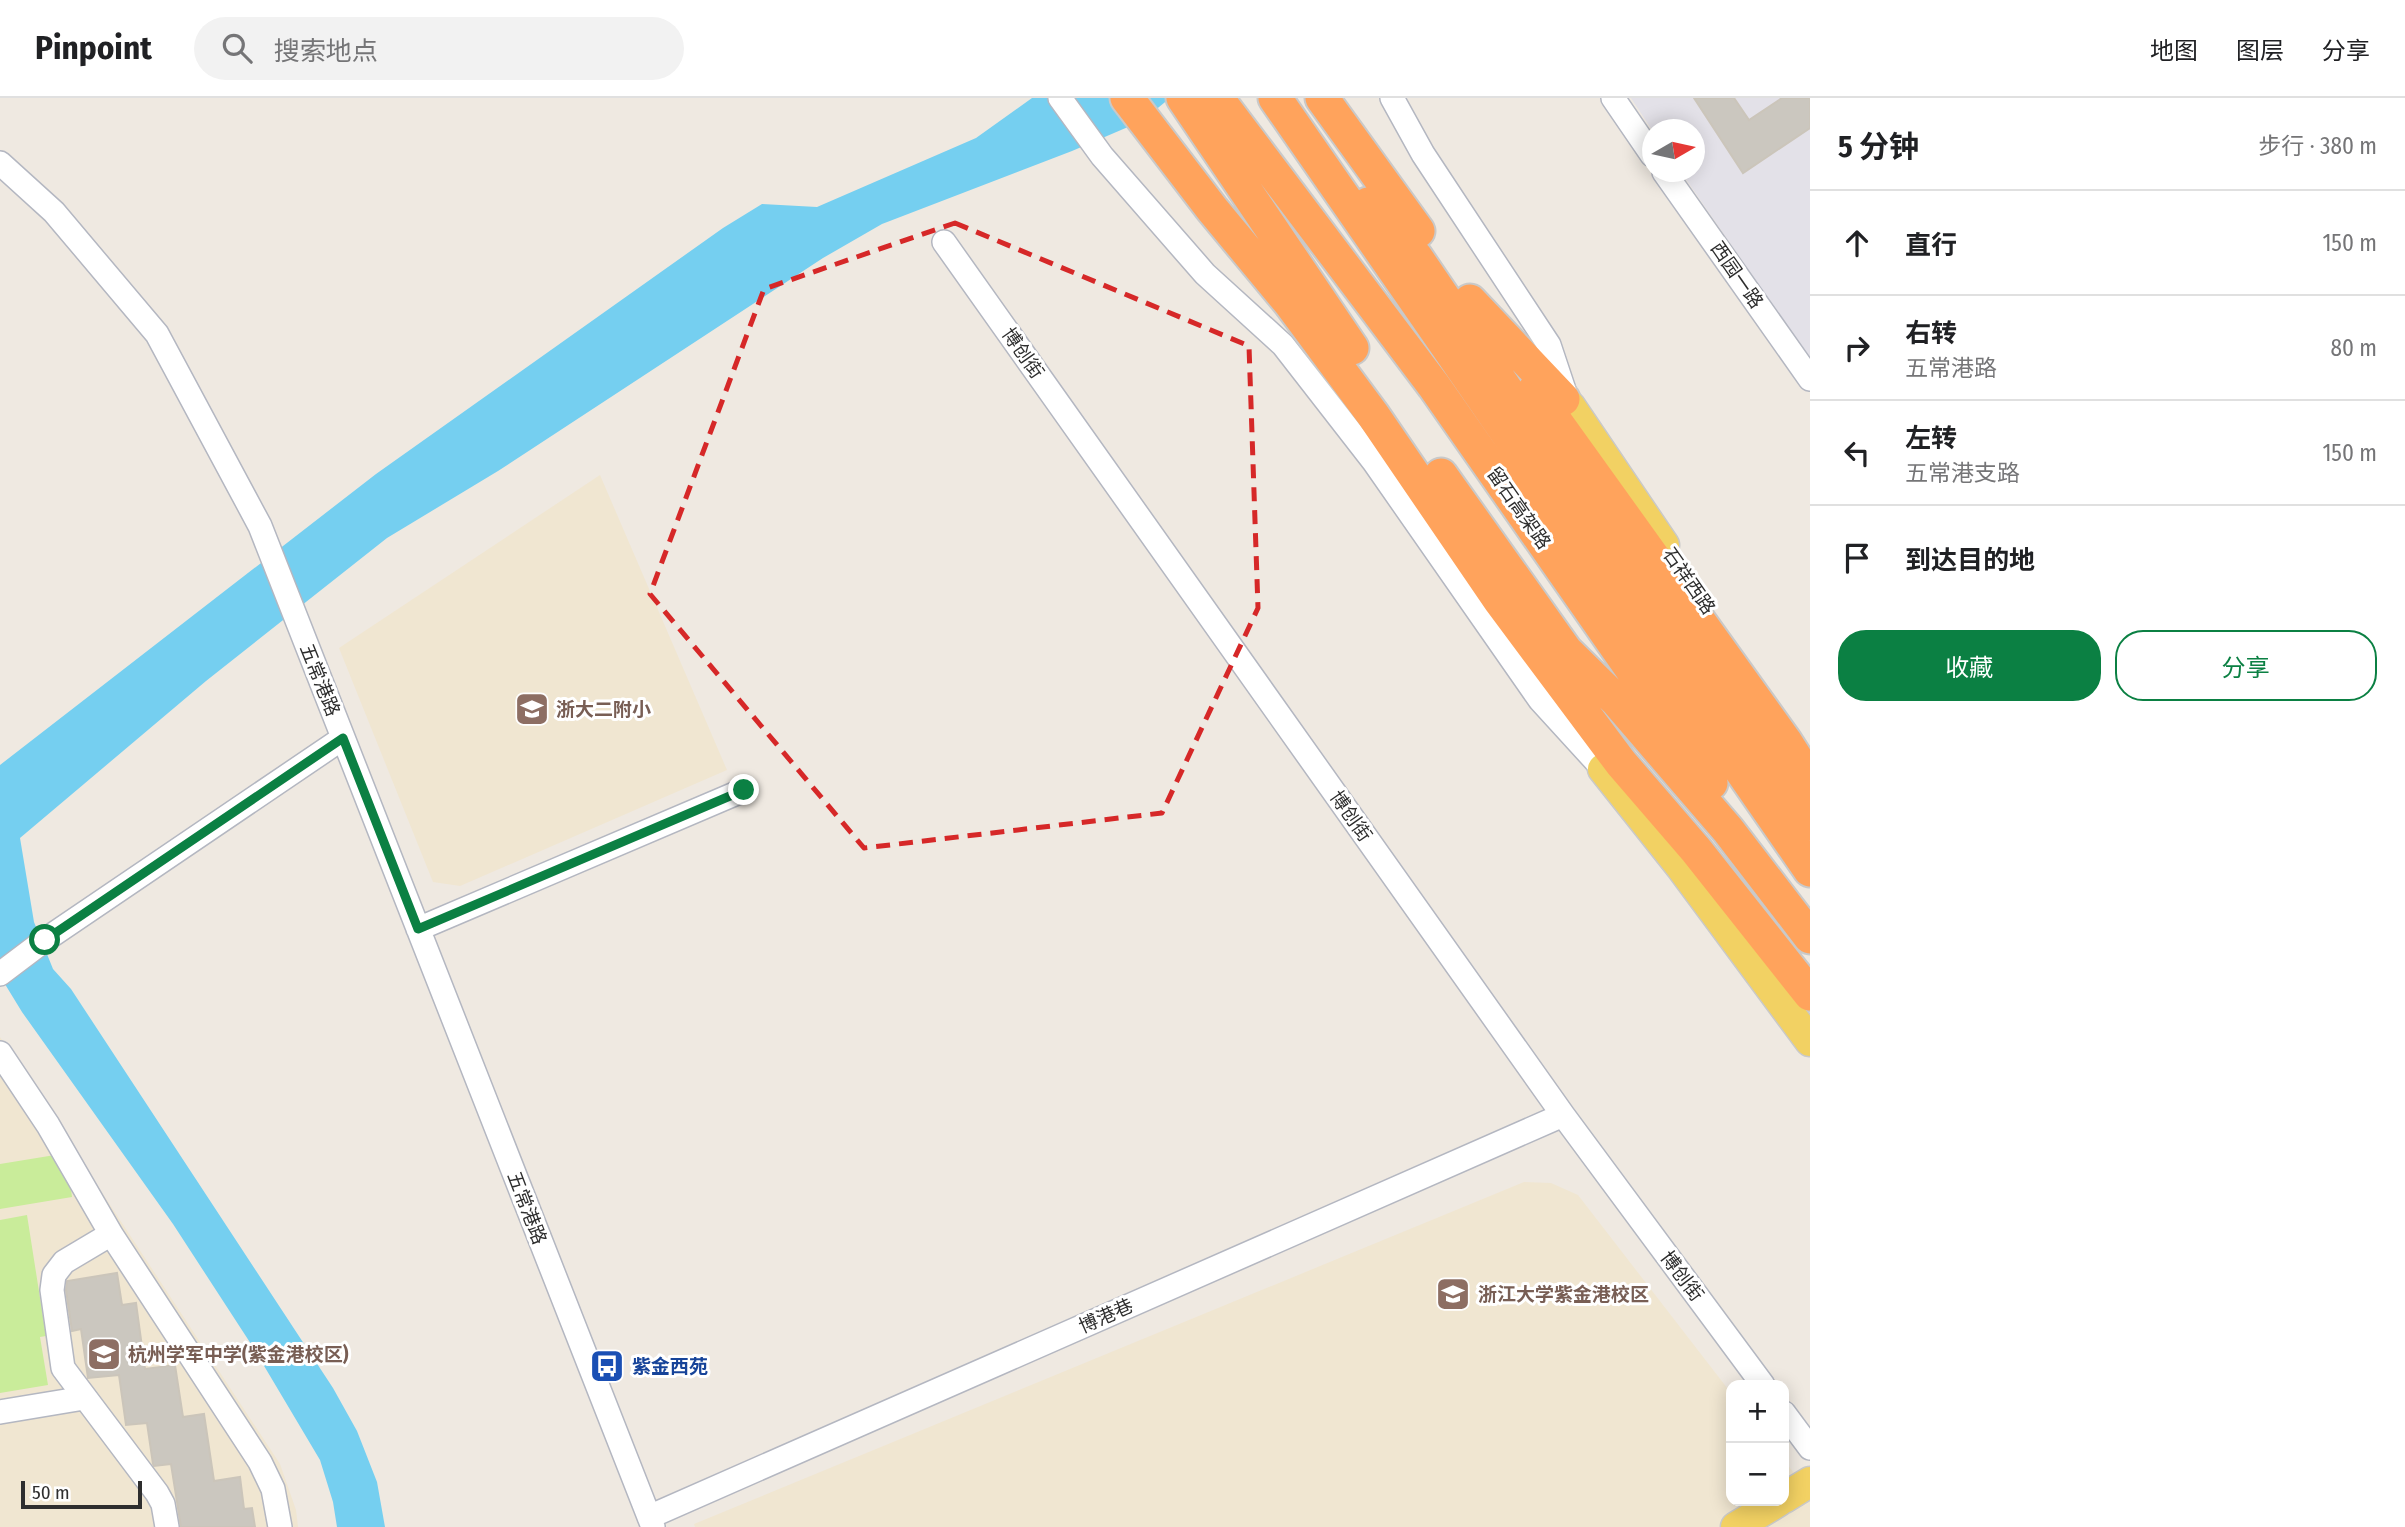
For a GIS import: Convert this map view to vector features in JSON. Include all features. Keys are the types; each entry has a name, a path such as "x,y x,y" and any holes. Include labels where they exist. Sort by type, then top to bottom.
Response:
{"highway":[{"path":"1127,98 1212,209 1290,303 1365,403 1500,600 1621,763 1696,850 1810,993"},
{"path":"1183,98 1326,312 1566,651 1617,701 1728,830 1810,937"},
{"name":"留石高架路","path":"1217,98 1434,386 1810,925"},
{"name":"留石高架路","path":"1275,98 1810,870"},
{"path":"1290,98 1352,186 1416,257 1664,596 1785,741 1810,780"},
{"path":"1322,98 1470,301 1810,824"},
{"path":"1470,301 1570,406"},
{"path":"1500,600 1603,769"}],"main road":[{"name":"石祥西路","path":"1570,406 1810,755"},
{"path":"1603,769 1681,867 1810,1041"},
{"path":"1789,1495 1810,1482"},
{"path":"1736,1527 1771,1506"}],"street":[{"path":"1060,98 1102,156 1205,274 1283,345 1374,462 1540,701 1603,769"},
{"path":"1392,98 1423,154 1549,345 1570,406"},
{"path":"1613,98 1642,139"},
{"name":"五常港路","path":"0,163 54,212 157,334 260,526 651,1522"},
{"name":"西园一路","path":"1671,182 1810,379"},
{"name":"博创街","path":"944,242 1563,1115 1759,1380"},
{"path":"0,974 45,940 343,738"},
{"path":"418,929 744,790"},
{"path":"0,1053 48,1125 111,1234 260,1462 274,1489 279,1527"},
{"name":"博港巷","path":"651,1522 1563,1115"},
{"path":"111,1234 64,1262 54,1275 52,1290 63,1368 158,1493 167,1527"},
{"path":"0,1412 84,1398"},
{"path":"1789,1420 1810,1448"}],"highlighted area":[{"path":"955,223 1249,346 1258,608 1162,813 864,848 650,594 764,289"}],"shaded area":[{"path":"1631,98 1810,98 1810,359 1688,182 1705,182 1705,119 1645,119"},
{"name":"浙大二附小","path":"600,475 727,770 460,886 433,882 339,648"},
{"name":"杭州学军中学(紫金港校区)","path":"0,1037 280,1464 296,1510 298,1527 0,1527"},
{"name":"浙江大学紫金港校区","path":"1524,1182 1551,1183 1578,1195 1726,1387 1726,1506 1789,1506 1789,1467 1810,1494 1810,1527 695,1527 694,1524"}],"green space":[{"path":"55,1155 69,1174 72,1197 0,1209 0,1164"},
{"path":"27,1215 46,1336 40,1337 48,1385 0,1393 0,1220"}],"water":[{"path":"1032,98 1170,98 1142,121 1072,151 882,224 823,258 498,471 387,538 206,681 20,838 34,922 53,969 71,989 333,1388 357,1431 377,1482 385,1527 337,1527 333,1502 320,1460 251,1344 173,1224 22,1012 0,976 0,765 376,474 723,228 762,204 817,207 976,138"}],"building":[{"path":"1694,98 1734,98 1749,120 1782,98 1810,98 1810,128 1743,173"},
{"path":"117,1273 122,1305 136,1303 145,1369 175,1365 183,1417 204,1414 214,1481 240,1477 244,1509 252,1508 255,1527 181,1527 171,1464 154,1466 147,1423 126,1425 119,1375 88,1378 81,1329 72,1331 67,1281"}],"place":[{"name":"浙大二附小","path":"532,709"},
{"name":"浙江大学紫金港校区","path":"1453,1294"},
{"name":"杭州学军中学(紫金港校区)","path":"104,1354"},
{"name":"紫金西苑","path":"607,1366"}],"route":[{"path":"45,940 343,738 418,929 744,790"}]}
